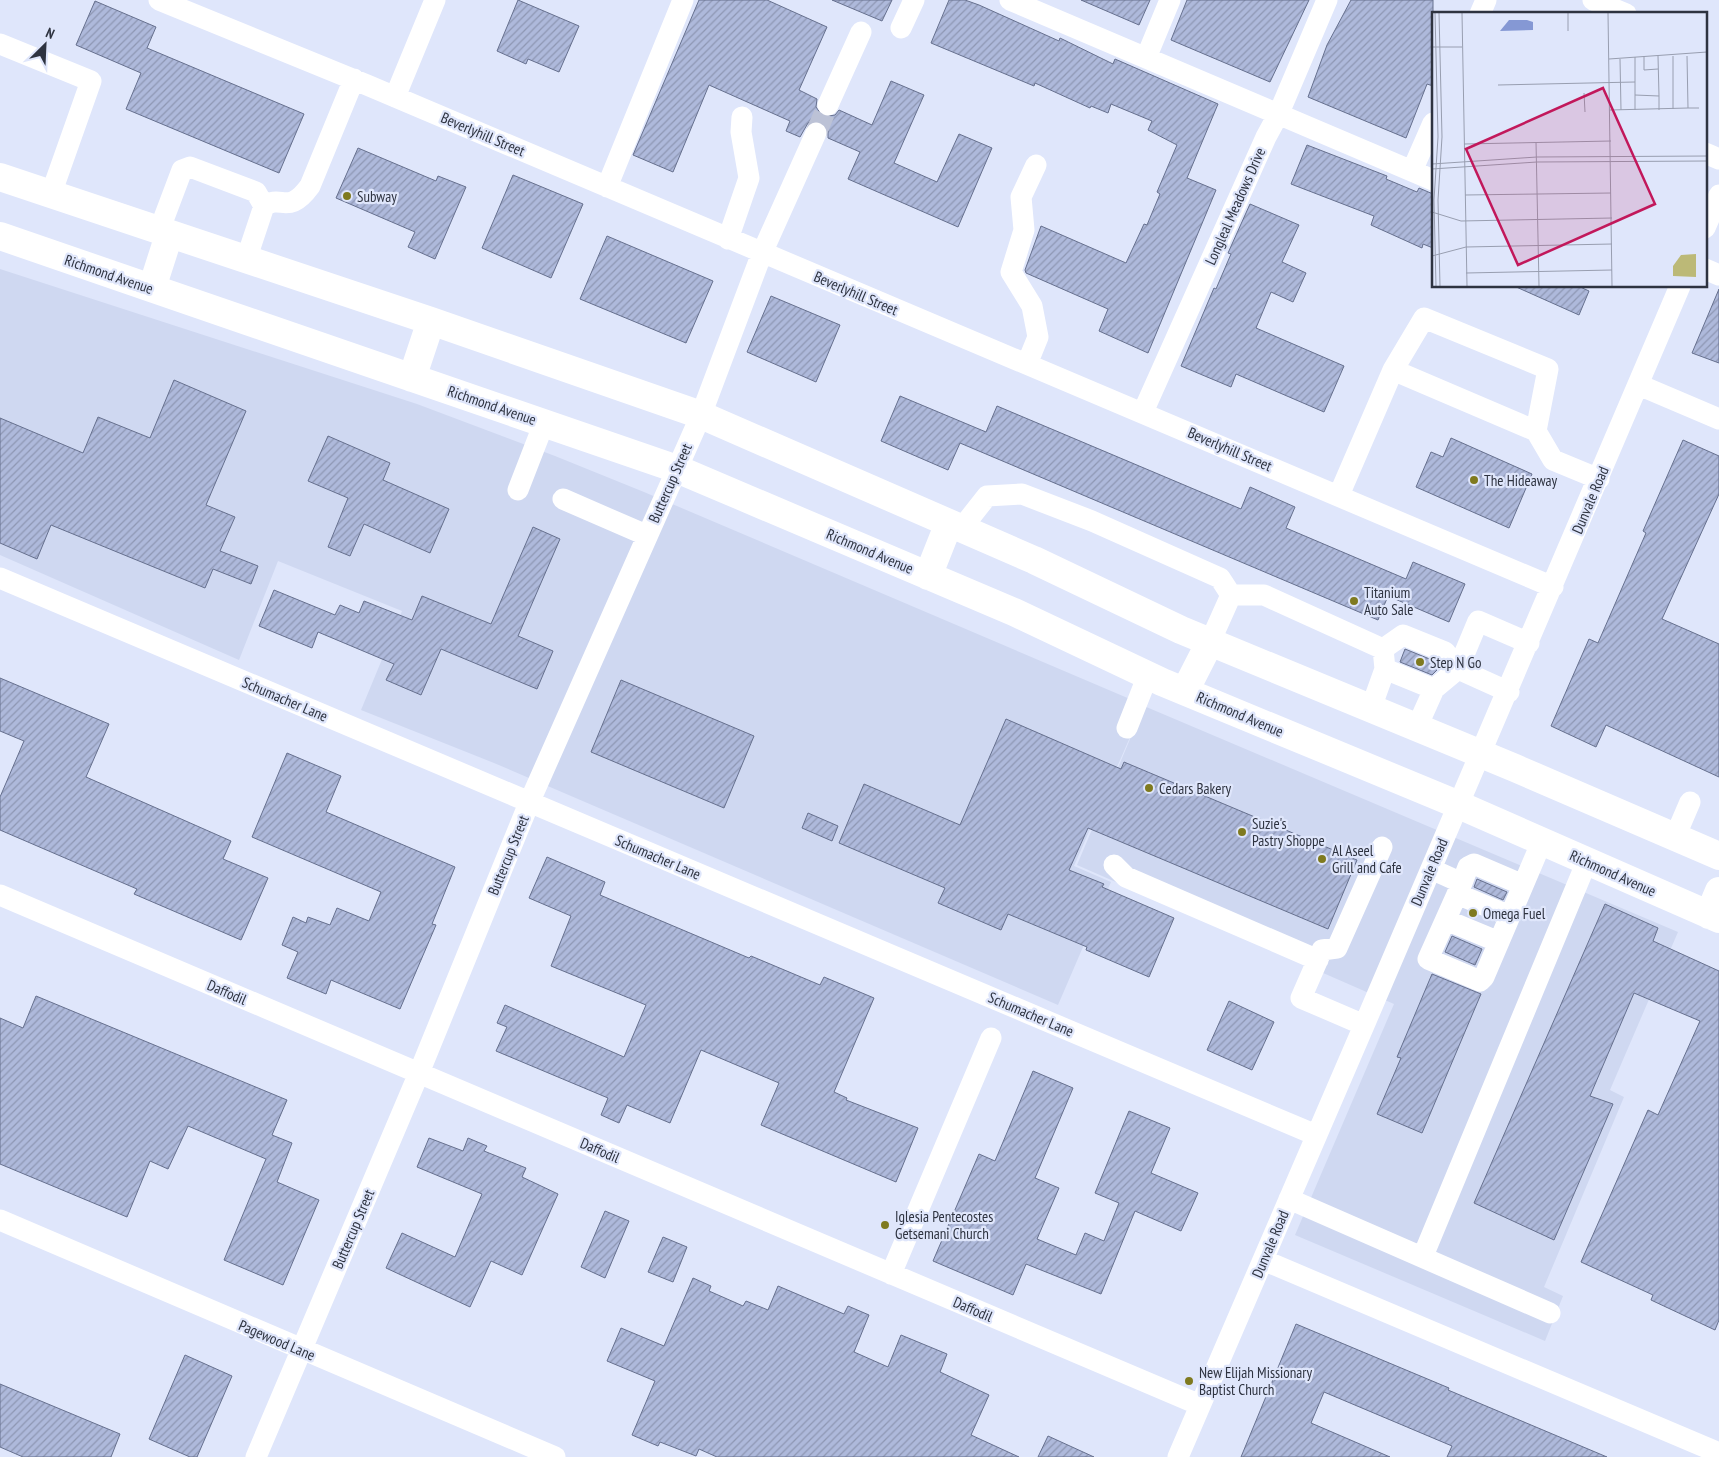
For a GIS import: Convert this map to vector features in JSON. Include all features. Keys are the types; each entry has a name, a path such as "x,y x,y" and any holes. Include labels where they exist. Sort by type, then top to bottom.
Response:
{"main road":[{"path":"0,177 431,321 701,415 955,526 1210,642 1482,754 1719,856"},
{"path":"152,288 164,233"},
{"name":"Richmond Avenue","path":"0,236 677,469 1014,612 1185,691 1459,805 1587,861 1716,909"},
{"path":"412,378 431,321"},
{"path":"928,576 955,526"},
{"path":"1185,691 1210,642"}],"street":[{"name":"Beverlyhill Street","path":"158,0 354,79 728,239 1144,412 1553,587"},
{"path":"394,97 435,0"},
{"path":"607,187 683,0"},
{"path":"901,28 914,0"},
{"path":"1146,58 1170,0"},
{"name":"Longleal Meadows Drive","path":"1144,412 1266,137 1280,113 1327,0"},
{"path":"1481,12 1486,0"},
{"path":"1593,0 1621,12"},
{"path":"1013,1 1280,113 1432,180"},
{"path":"828,105 861,32"},
{"path":"0,44 91,81 50,194"},
{"path":"246,260 264,206 269,202 288,204 300,199 310,186 354,79"},
{"path":"728,239 749,178 742,132 742,117"},
{"path":"1412,171 1432,125"},
{"name":"Buttercup Street","path":"256,1457 419,1073 529,803 646,535 701,415 762,253 816,133"},
{"path":"1706,153 1719,159"},
{"path":"1027,364 1038,337 1032,306 1011,272 1024,230 1022,197 1036,165"},
{"path":"164,233 182,170 190,167 256,192 264,206"},
{"path":"1706,226 1719,195"},
{"path":"1706,269 1719,275"},
{"name":"Dunvale Road","path":"1178,1457 1509,692 1679,288"},
{"path":"1339,495 1392,370 1424,318 1548,369 1536,432"},
{"path":"1392,370 1536,432 1553,460 1599,479"},
{"path":"1638,385 1719,419"},
{"path":"518,490 544,423"},
{"path":"955,526 987,496 1022,494 1092,521 1220,578 1231,595"},
{"path":"563,499 646,535"},
{"name":"Schumacher Lane","path":"0,578 1316,1135"},
{"path":"1210,642 1231,595"},
{"path":"1231,595 1264,595 1384,659 1434,689"},
{"path":"1417,728 1434,689 1458,669 1478,621 1529,643"},
{"path":"1371,708 1384,659 1403,635 1445,652 1458,669 1509,692"},
{"path":"1127,728 1148,675"},
{"path":"1675,837 1690,802"},
{"path":"1523,885 1474,864 1468,867 1429,956 1430,961 1480,980 1484,977 1542,841"},
{"path":"1364,1025 1301,998 1322,950 1337,948 1382,847"},
{"path":"1423,1256 1587,861"},
{"path":"1114,865 1126,877 1318,960"},
{"path":"1431,869 1459,889 1510,916"},
{"name":"Daffodil","path":"0,896 1200,1405"},
{"path":"1407,924 1442,929 1499,942"},
{"path":"891,1274 991,1038"},
{"path":"1289,1199 1550,1313"},
{"name":"Pagewood Lane","path":"2,1226 555,1457"},
{"path":"1263,1260 1719,1453"}],"shaded area":[{"path":"0,269 417,404 555,456 1144,705 1074,866 1111,882 1058,1005 494,763 361,710 402,611 278,561 239,660 0,555"},
{"path":"1144,706 1678,932 1610,1090 1624,1097 1544,1287 1563,1296 1545,1341 1295,1235 1394,1004 1077,865"}],"building":[{"path":"518,0 579,26 559,72 528,59 526,64 497,51"},
{"path":"699,0 767,0 827,27 799,90 817,99 816,107 823,117 835,115 839,110 872,125 891,81 924,95 894,163 937,182 959,134 992,148 958,227 848,179 860,152 828,138 828,131 822,122 808,123 800,137 786,131 790,121 709,85 673,172 633,155"},
{"path":"832,0 892,0 882,21"},
{"path":"949,0 965,0 979,5 1059,41 1060,38 1113,64 1115,59 1218,104 1187,178 1216,190 1148,353 1099,331 1108,309 1026,273 1025,270 1041,226 1126,263 1144,224 1147,225 1160,194 1157,192 1177,145 1148,130 1152,121 1111,104 1108,113 1091,106 1090,108 1035,83 1034,86 931,43"},
{"path":"1081,0 1150,0 1139,25"},
{"path":"1187,0 1309,0 1270,82 1171,40"},
{"path":"1351,0 1433,0 1432,86 1427,84 1406,138 1308,97 1327,45"},
{"path":"95,1 156,27 147,48 304,114 279,173 126,109 141,73 76,45"},
{"path":"1307,145 1387,176 1386,179 1417,192 1419,188 1432,194 1432,248 1423,244 1422,248 1371,225 1374,216 1291,184"},
{"path":"358,148 436,181 438,176 466,187 435,259 408,247 415,232 336,198"},
{"path":"513,175 583,204 551,278 482,248"},
{"path":"1250,204 1299,225 1282,262 1306,273 1293,302 1271,292 1256,328 1344,366 1324,412 1236,374 1231,387 1181,366 1214,288 1216,289 1231,254 1228,253"},
{"path":"607,236 713,281 686,343 580,299"},
{"path":"1518,288 1582,288 1589,291 1579,315"},
{"path":"1719,289 1719,363 1692,353"},
{"path":"771,296 840,325 816,382 747,352"},
{"path":"174,380 246,411 206,505 235,517 220,551 258,566 251,584 213,569 205,588 51,525 37,559 0,543 0,418 83,453 98,417 150,438"},
{"path":"900,396 986,432 997,406 1241,509 1250,487 1295,507 1286,528 1406,579 1413,562 1465,584 1449,622 1388,596 1378,620 960,443 948,470 881,441"},
{"path":"328,436 390,463 383,480 449,509 430,553 364,524 350,556 328,547 348,498 308,481"},
{"name":"The Hideaway","path":"1451,438 1532,474 1509,528 1416,487 1431,452 1443,457"},
{"path":"1683,440 1719,456 1719,494 1662,619 1719,644 1719,777 1606,725 1596,747 1551,726 1589,639 1598,643 1646,533 1643,531"},
{"path":"533,527 560,539 518,636 553,651 537,689 441,649 421,695 386,680 394,664 318,632 312,648 259,626 274,590 335,615 340,605 359,613 364,601 412,620 422,596 491,624"},
{"name":"Step N Go","path":"1405,649 1437,662 1439,665 1437,670 1432,675 1400,662"},
{"path":"0,678 109,724 86,777 231,841 223,859 268,878 241,940 134,894 137,889 0,830 0,797 24,741 0,731"},
{"path":"621,680 754,736 724,808 591,752"},
{"path":"1006,719 1121,769 1124,762 1357,860 1328,929 1088,828 1069,870 1104,884 1102,887 1174,918 1149,977 1086,950 1087,947 1008,914 1001,930 938,903 945,888 839,843 864,784 960,825"},
{"path":"287,753 341,776 326,812 455,867 432,924 436,925 400,1009 331,980 326,994 287,978 298,952 282,945 293,917 306,923 308,917 330,925 337,908 369,921 381,892 252,837"},
{"path":"808,813 838,826 832,841 802,828"},
{"path":"547,857 605,882 600,895 749,958 751,956 820,985 824,977 874,998 834,1092 847,1098 846,1100 918,1128 896,1182 761,1125 779,1083 701,1050 670,1123 627,1105 619,1123 601,1115 608,1098 496,1051 507,1027 497,1023 505,1005 624,1057 646,1005 551,966 571,916 529,898"},
{"path":"1477,879 1507,892 1503,900 1474,887"},
{"path":"1605,904 1658,928 1653,941 1719,971 1719,1320 1715,1330 1651,1300 1653,1295 1581,1262 1648,1110 1658,1115 1700,1021 1634,993 1590,1096 1613,1104 1554,1240 1474,1203"},
{"path":"1452,936 1482,949 1475,965 1445,952"},
{"path":"1432,974 1481,994 1422,1133 1377,1114 1401,1058 1397,1057"},
{"path":"36,996 287,1100 272,1135 292,1143 277,1182 319,1200 283,1285 224,1260 266,1159 188,1126 168,1169 150,1161 127,1217 0,1164 0,1018 23,1028"},
{"path":"1229,1001 1274,1022 1252,1070 1207,1050"},
{"path":"1033,1071 1073,1088 1035,1178 1059,1188 1037,1239 1076,1255 1085,1233 1104,1241 1119,1203 1095,1193 1129,1111 1170,1128 1151,1173 1198,1193 1181,1231 1135,1211 1101,1294 1026,1264 1013,1295 933,1261 979,1154 995,1161"},
{"path":"429,1138 463,1151 468,1138 487,1146 484,1151 526,1168 522,1177 558,1194 522,1275 491,1261 470,1307 386,1268 402,1233 455,1257 482,1194 417,1167"},
{"path":"605,1211 629,1221 605,1278 581,1267"},
{"path":"663,1237 687,1247 673,1282 648,1272"},
{"path":"693,1278 711,1286 709,1291 743,1306 746,1301 768,1310 778,1286 844,1314 848,1306 869,1315 854,1352 888,1367 901,1335 947,1354 940,1372 989,1395 971,1435 1019,1457 717,1457 699,1449 696,1456 660,1442 658,1446 632,1435 655,1381 607,1361 621,1328 664,1346"},
{"path":"1296,1324 1607,1457 1447,1457 1452,1446 1324,1392 1311,1423 1390,1457 1241,1457"},
{"path":"185,1355 232,1376 197,1457 190,1457 149,1439"},
{"path":"0,1384 120,1434 111,1457 23,1457 0,1447"},
{"path":"1048,1436 1094,1457 1038,1457"}],"tunnel":[{"path":"816,133 828,105"}],"place":[{"name":"Subway","path":"347,196"},
{"name":"The Hideaway","path":"1474,480"},
{"name":"Titanium Auto Sale","path":"1354,601"},
{"name":"Step N Go","path":"1420,662"},
{"name":"Cedars Bakery","path":"1149,788"},
{"name":"Suzie's Pastry Shoppe","path":"1242,832"},
{"name":"Al Aseel Grill and Cafe","path":"1322,859"},
{"name":"Omega Fuel","path":"1473,913"},
{"name":"Iglesia Pentecostes Getsemani Church","path":"885,1225"},
{"name":"New Elijah Missionary Baptist Church","path":"1189,1381"}]}
